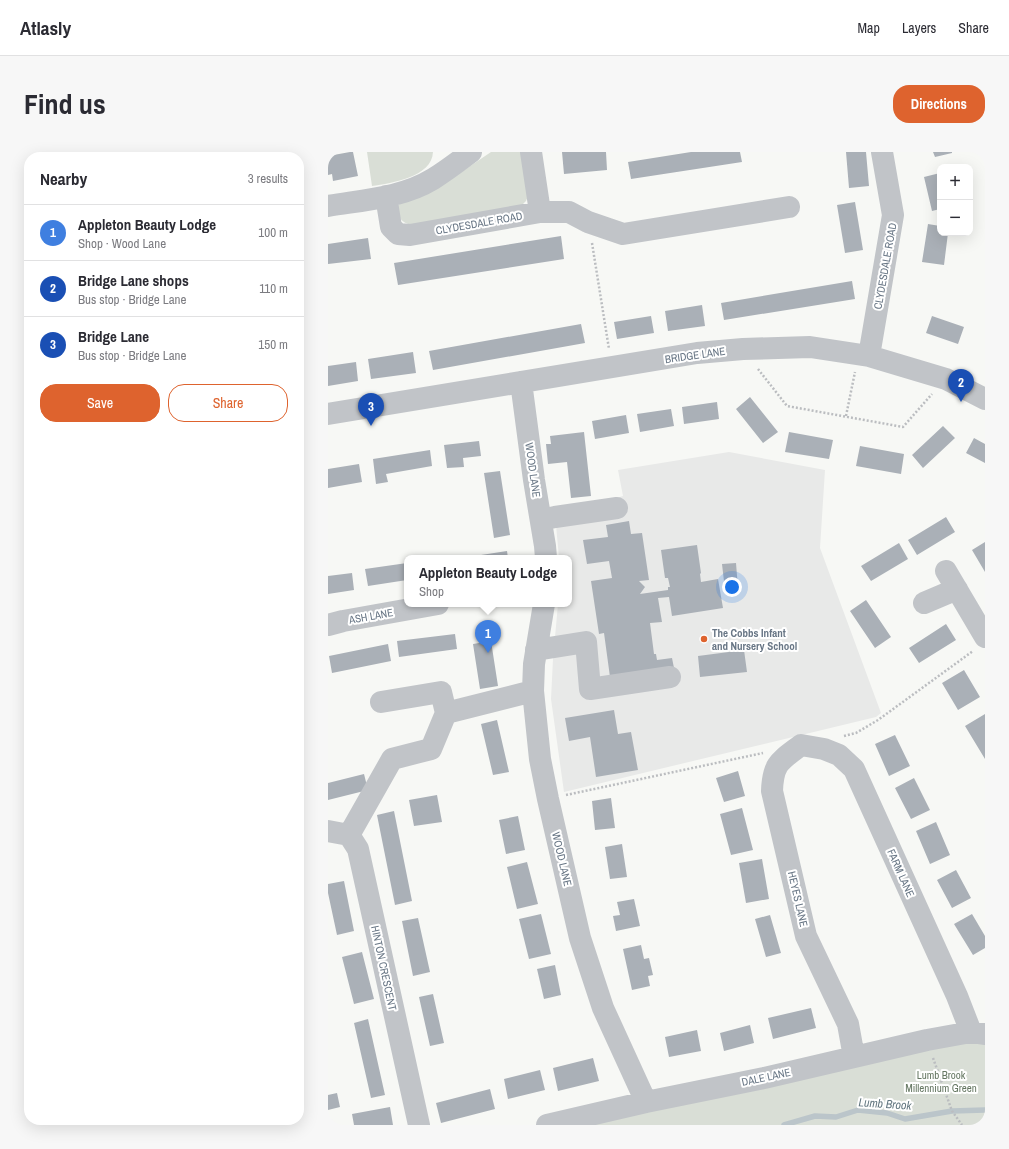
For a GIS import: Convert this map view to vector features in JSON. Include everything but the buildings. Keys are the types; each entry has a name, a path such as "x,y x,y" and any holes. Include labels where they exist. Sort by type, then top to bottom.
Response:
{"street":[{"path":"531,152 540,212 569,212 588,222 623,234 789,207"},
{"name":"CLYDESDALE ROAD","path":"864,355 893,215 882,152"},
{"path":"328,206 386,196 409,190 433,179 458,156"},
{"name":"CLYDESDALE ROAD","path":"386,196 391,227 398,234 410,235 540,212"},
{"name":"BRIDGE LANE","path":"328,414 696,353 743,348 810,347 864,355 946,379 985,398"},
{"name":"WOOD LANE","path":"521,382 546,555"},
{"path":"541,520 617,508"},
{"path":"924,603 952,580 985,637"},
{"name":"ASH LANE","path":"328,625 421,607"},
{"name":"WOOD LANE","path":"543,607 533,678 541,766 580,938 603,1008 646,1102"},
{"path":"536,650 586,642 590,689 670,677"},
{"path":"446,713 533,691"},
{"path":"338,833 392,759 432,749 446,713 441,692 381,702"},
{"name":"FARM LANE","path":"801,745 824,749 839,755 854,769 957,996 978,1033"},
{"name":"HEYES LANE","path":"801,745 779,762 773,778 772,791 806,936 848,1024 854,1057"},
{"name":"HINTON CRESCENT","path":"338,833 358,849 419,1125"},
{"name":"DALE LANE","path":"547,1125 646,1102 764,1078 926,1040 978,1033"}],"path":[{"path":"588,222 612,367"},
{"path":"743,348 787,406 902,427 946,379"},
{"path":"846,416 864,355"},
{"path":"926,1040 952,1111 962,1125"}],"shaded area":[{"name":"The Cobbs Infant and Nursery School","path":"729,452 825,470 820,548 881,713 876,717 564,792 551,699 558,607 572,607 572,555 559,555 556,525 600,503 623,496 618,470"}],"green space":[{"path":"367,152 433,152 431,161 419,173 400,181 372,186"},
{"path":"491,152 523,152 529,194 526,201 522,205 412,225 405,223 401,219 396,206 454,177"},
{"name":"Lumb Brook Millennium Green","path":"985,1034 985,1125 574,1125"}],"waterway":[{"name":"Lumb Brook","path":"784,1125 815,1116 836,1117 858,1110 887,1113 905,1119 952,1111 985,1110"}],"place":[{"name":"Bridge Lane shops","path":"961,402"},
{"name":"Bridge Lane","path":"371,426"},
{"name":"The Cobbs Infant and Nursery School","path":"704,639"},
{"name":"Appleton Beauty Lodge","path":"488,653"}]}
